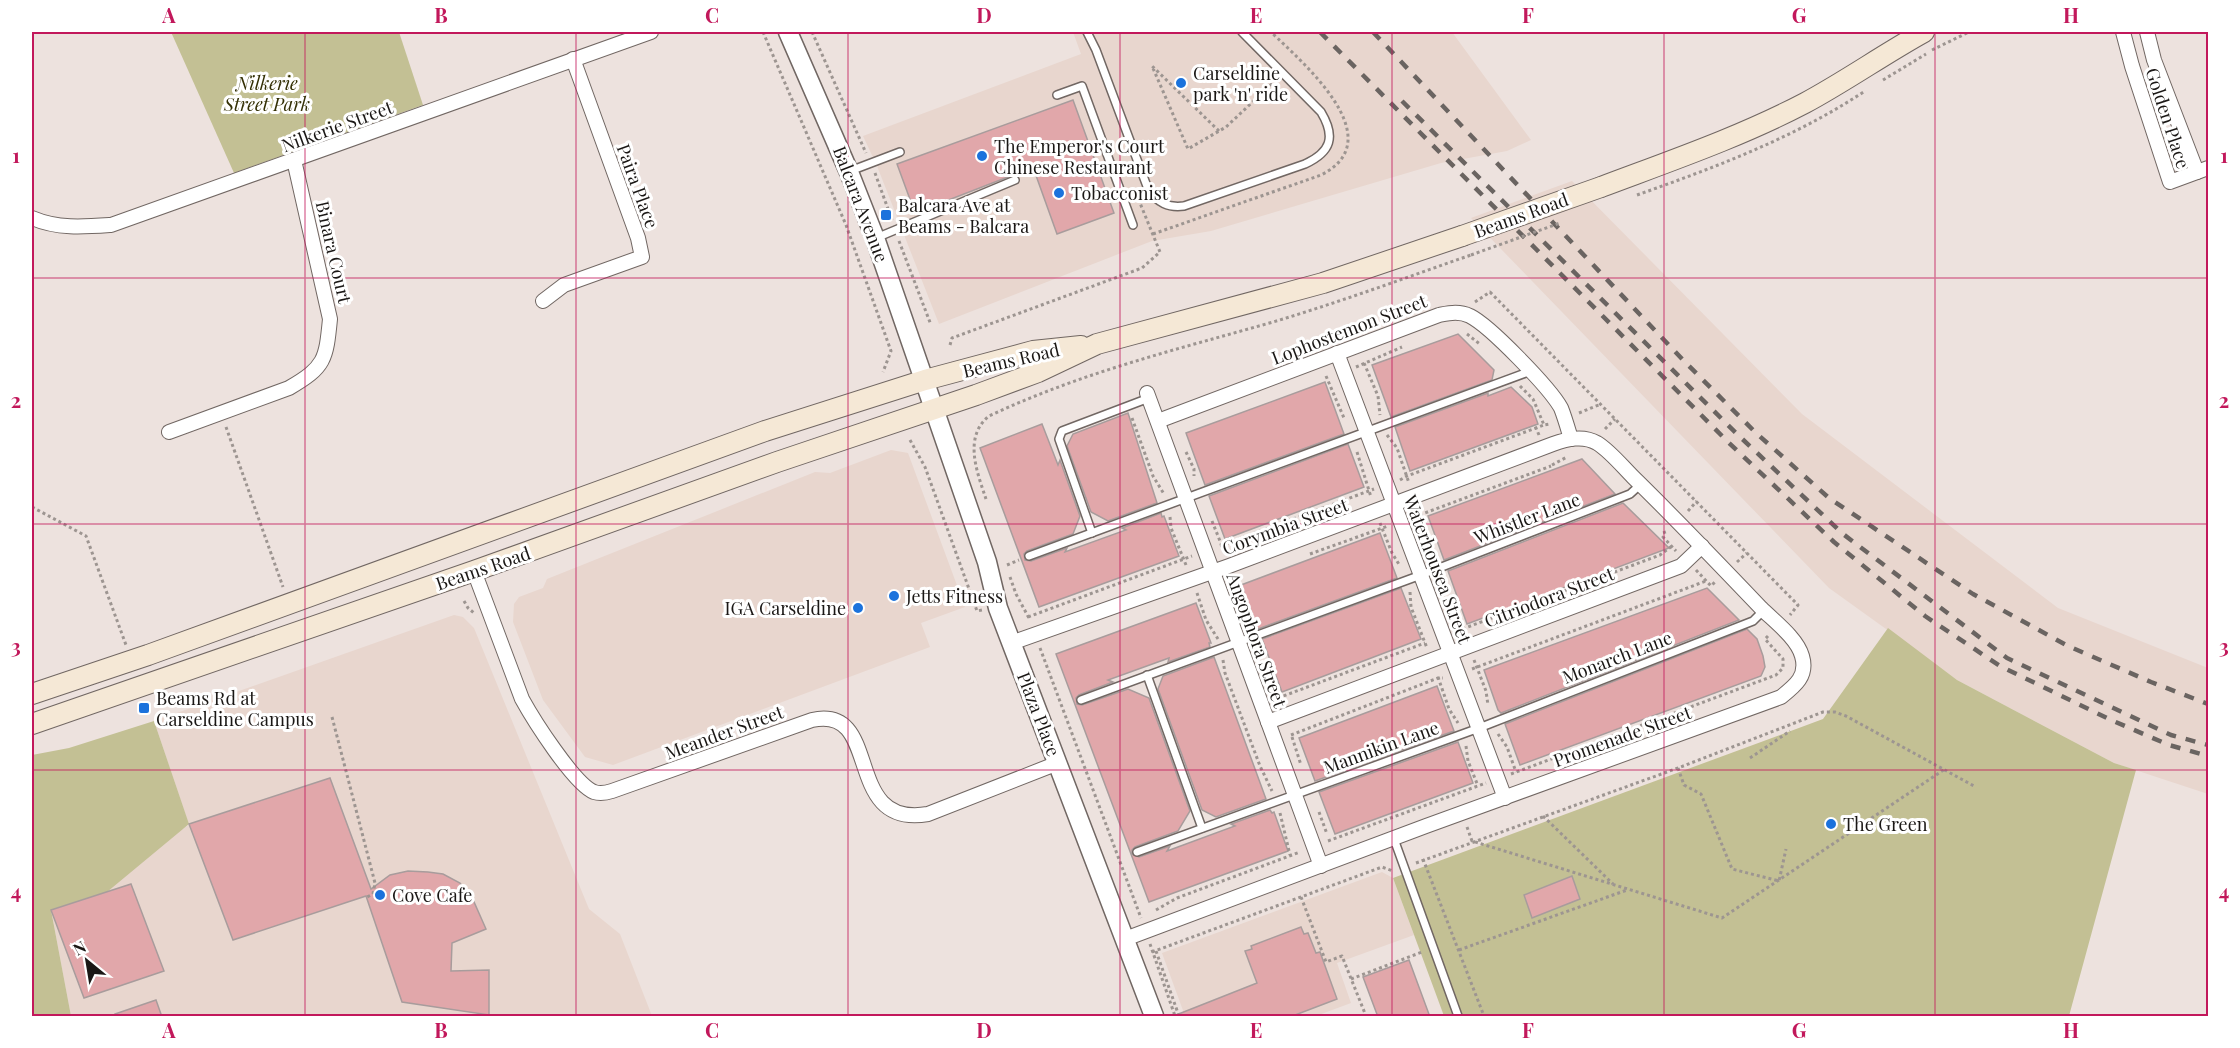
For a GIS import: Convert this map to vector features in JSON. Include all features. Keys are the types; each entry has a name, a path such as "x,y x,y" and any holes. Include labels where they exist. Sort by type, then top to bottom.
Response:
{"main road":[{"name":"Beams Road","path":"32,694 148,655 765,431 925,380 1034,351 1097,344 1323,283 1462,236 1601,187 1778,117 1844,81 1924,32"},
{"name":"Beams Road","path":"32,724 1038,372 1097,344"}],"street":[{"name":"Nilkerie Street","path":"32,218 48,225 72,228 111,225 651,32"},
{"name":"Balcara Avenue","path":"788,32 875,238 925,380"},
{"name":"Golden Place","path":"2123,32 2170,182 2203,170 2154,60 2147,32"},
{"name":"Paira Place","path":"543,301 564,285 642,257 639,238 573,59"},
{"name":"Binara Court","path":"169,432 289,388 321,365 330,319 294,160"},
{"name":"Lophostemon Street","path":"1158,421 1438,315 1454,312 1463,314"},
{"path":"1463,314 1481,322 1531,371 1561,408 1571,439"},
{"name":"Waterhousea Street","path":"1337,353 1505,798"},
{"path":"925,380 934,409"},
{"name":"Angophora Street","path":"1148,395 1192,497 1205,551 1213,572 1245,639 1268,722 1300,792 1321,866"},
{"name":"Plaza Place","path":"934,409 987,562 998,608 1154,1017"},
{"name":"Promenade Street","path":"1125,939 1144,925 1321,866 1781,697 1795,686 1804,670 1802,655 1779,626 1641,484 1595,442 1580,438 1571,439"},
{"name":"Corymbia Street","path":"1011,643 1213,572 1544,447 1571,439"},
{"name":"Citriodora Street","path":"1268,722 1681,566 1702,546"},
{"name":"Meander Street","path":"474,571 522,699 531,716 577,779 594,792 612,791 826,717 838,721 848,729 855,740 878,797 892,812 902,815 928,814 1058,763"}],"lane":[{"path":"1087,32 1096,50 1148,189 1152,196 1165,205 1184,206 1305,164 1322,154 1330,139 1325,119 1284,73 1242,32"},
{"path":"1057,94 1082,86 1133,225"},
{"path":"849,172 900,152"},
{"path":"875,238 1015,180"},
{"path":"1029,556 1531,371"},
{"path":"1092,533 1059,439 1062,431 1128,406 1148,395"},
{"name":"Whistler Lane","path":"1081,700 1421,575 1630,494 1641,484"},
{"name":"Monarch Lane","path":"1479,728 1753,621 1764,610"},
{"path":"1147,675 1202,828"},
{"name":"Mannikin Lane","path":"1137,852 1479,728"},
{"path":"1394,839 1458,1017"}],"path":[{"path":"763,32 846,225 891,351 883,372"},
{"path":"812,32 870,164 931,325"},
{"path":"1153,234 1321,175 1340,161 1349,140 1344,118 1325,86 1271,32"},
{"path":"1219,131 1152,66 1188,149 1226,127 1299,59"},
{"path":"950,345 951,338 1142,268 1160,252 1140,203"},
{"path":"975,456 976,433 989,416 1072,381 1156,354 1283,318 1565,221"},
{"path":"1144,925 1177,898 1776,675 1783,668 1783,659 1765,639 1798,605 1491,292 1463,314"},
{"path":"1324,376 1344,371 1402,347"},
{"path":"1128,406 1153,476 1170,505 1172,528 1206,620 1221,648 1225,673 1260,766 1278,800 1290,855"},
{"path":"221,414 285,592"},
{"path":"1028,617 1183,557 1400,481 1407,476 1544,425"},
{"path":"1536,428 1551,466 1570,456"},
{"path":"910,440 924,467 977,611"},
{"path":"1182,445 1194,469 1192,497 1222,545 1245,608 1247,627 1245,639"},
{"path":"32,507 86,536 127,650"},
{"path":"1659,524 1665,534 1663,537 1711,586 1747,552"},
{"path":"1278,698 1660,555 1672,546"},
{"path":"1291,735 1438,678 1459,675 1477,666 1706,581"},
{"path":"1017,597 1035,634 1177,1017"},
{"path":"1271,680 1301,761 1300,792 1322,818 1329,841"},
{"path":"1154,951 1382,867 1394,871 1403,868 1678,768 1823,712 1835,712 1846,716 1974,786"},
{"path":"332,717 375,883 373,894 365,898"},
{"path":"1750,758 1790,731"},
{"path":"1678,768 1684,785 1701,794 1732,869 1779,881"},
{"path":"1472,841 1722,918 1945,769"},
{"path":"1455,794 1472,841"},
{"path":"1544,816 1615,886"},
{"path":"1779,881 1786,849"},
{"path":"1424,859 1484,1017"},
{"path":"1459,950 1627,890"},
{"path":"1301,897 1326,962 1342,956 1366,1017"},
{"path":"1351,979 1423,953"}],"shaded area":[{"path":"1073,32 1452,32 1531,140 1507,151 1441,163 1211,231 1152,241 939,324 863,136 1081,54"},
{"path":"1572,181 1802,414 2058,608 2208,668 2208,794 2114,763 1957,680 1829,588 1471,218"},
{"path":"891,450 908,453 965,607 921,623 930,647 613,765 585,757 543,700 513,622 514,604 519,597 543,588 547,579 815,472 830,473"},
{"path":"454,615 463,617 474,628 589,909 620,934 652,1016 71,1016 51,910 189,825 154,721"},
{"path":"1382,872 1393,878 1414,935 1337,963 1351,1003 1316,1016 1185,1016 1162,953"}],"green space":[{"name":"Nilkerie Street Park","path":"171,32 399,32 423,105 234,173"},
{"name":"The Green","path":"1888,628 1957,680 2114,763 2136,770 2069,1016 1444,1016 1393,878 1823,719"},
{"path":"154,721 189,824 107,892 51,910 71,1016 32,1016 32,755 69,748"}],"building":[{"path":"1073,100 1114,213 1057,234 1034,170 1013,175 915,213 897,164"},
{"path":"1458,334 1494,370 1492,380 1391,417 1372,365"},
{"path":"1325,382 1344,434 1205,485 1186,433"},
{"path":"1511,387 1532,407 1538,424 1410,471 1395,427 1488,393 1488,396"},
{"path":"1128,413 1157,503 1108,521 1091,512 1067,446 1073,434"},
{"path":"1042,424 1058,465 1060,460 1080,516 1073,534 1027,551 1024,554 1025,560 1031,561 1067,548 1065,552 1126,530 1122,528 1161,513 1179,556 1039,607 980,448"},
{"path":"1348,444 1364,487 1225,539 1209,496"},
{"path":"1582,459 1615,494 1444,560 1428,516"},
{"path":"1623,503 1669,548 1467,624 1448,571"},
{"path":"1380,533 1397,578 1258,629 1241,585"},
{"path":"1401,588 1421,639 1282,692 1262,639"},
{"path":"1707,588 1739,620 1501,713 1498,710 1484,670"},
{"path":"1196,603 1211,643 1209,643 1210,647 1168,662 1169,658 1108,680 1113,682 1076,698 1077,704 1082,705 1128,689 1149,698 1190,811 1178,831 1135,847 1132,854 1139,857 1170,846 1167,851 1235,826 1231,824 1270,810 1274,812 1288,851 1149,902 1056,654"},
{"path":"1747,629 1757,639 1763,656 1765,667 1761,676 1520,765 1505,724"},
{"path":"1214,657 1266,799 1216,817 1202,810 1158,689 1163,676"},
{"path":"1437,686 1454,731 1315,781 1299,738"},
{"path":"1458,742 1473,783 1335,834 1319,792"},
{"path":"330,778 371,889 390,875 408,871 428,872 443,874 460,883 474,902 486,929 452,943 451,971 489,970 489,1015 402,1002 366,896 233,940 189,824"},
{"path":"1572,876 1580,899 1532,918 1524,895"},
{"path":"131,884 164,971 84,998 51,910"},
{"path":"1301,927 1304,934 1308,933 1316,953 1320,952 1337,999 1290,1017 1171,1017 1257,983 1245,951 1252,949 1251,946"},
{"path":"1409,960 1430,1017 1378,1017 1363,977"},
{"path":"156,1000 162,1017 116,1017 115,1014"}],"railway":[{"path":"1320,32 1728,442 1834,542 1925,616 2000,666 2111,720 2169,745 2208,756"},
{"path":"1373,32 1683,360 1755,432 1829,498 1973,594 2068,646 2208,704"},
{"path":"1402,101 1737,434 1843,534 2007,658 2171,735 2208,745"}],"place":[{"name":"Carseldine park 'n' ride","path":"1181,83"},
{"name":"The Emperor's Court Chinese Restaurant","path":"982,156"},
{"name":"Tobacconist","path":"1059,193"},
{"name":"Balcara Ave at Beams - Balcara","path":"886,215"},
{"name":"Jetts Fitness","path":"894,596"},
{"name":"IGA Carseldine","path":"858,608"},
{"name":"Beams Rd at Carseldine Campus","path":"144,708"},
{"name":"The Green","path":"1831,824"},
{"name":"Cove Cafe","path":"380,895"}]}
